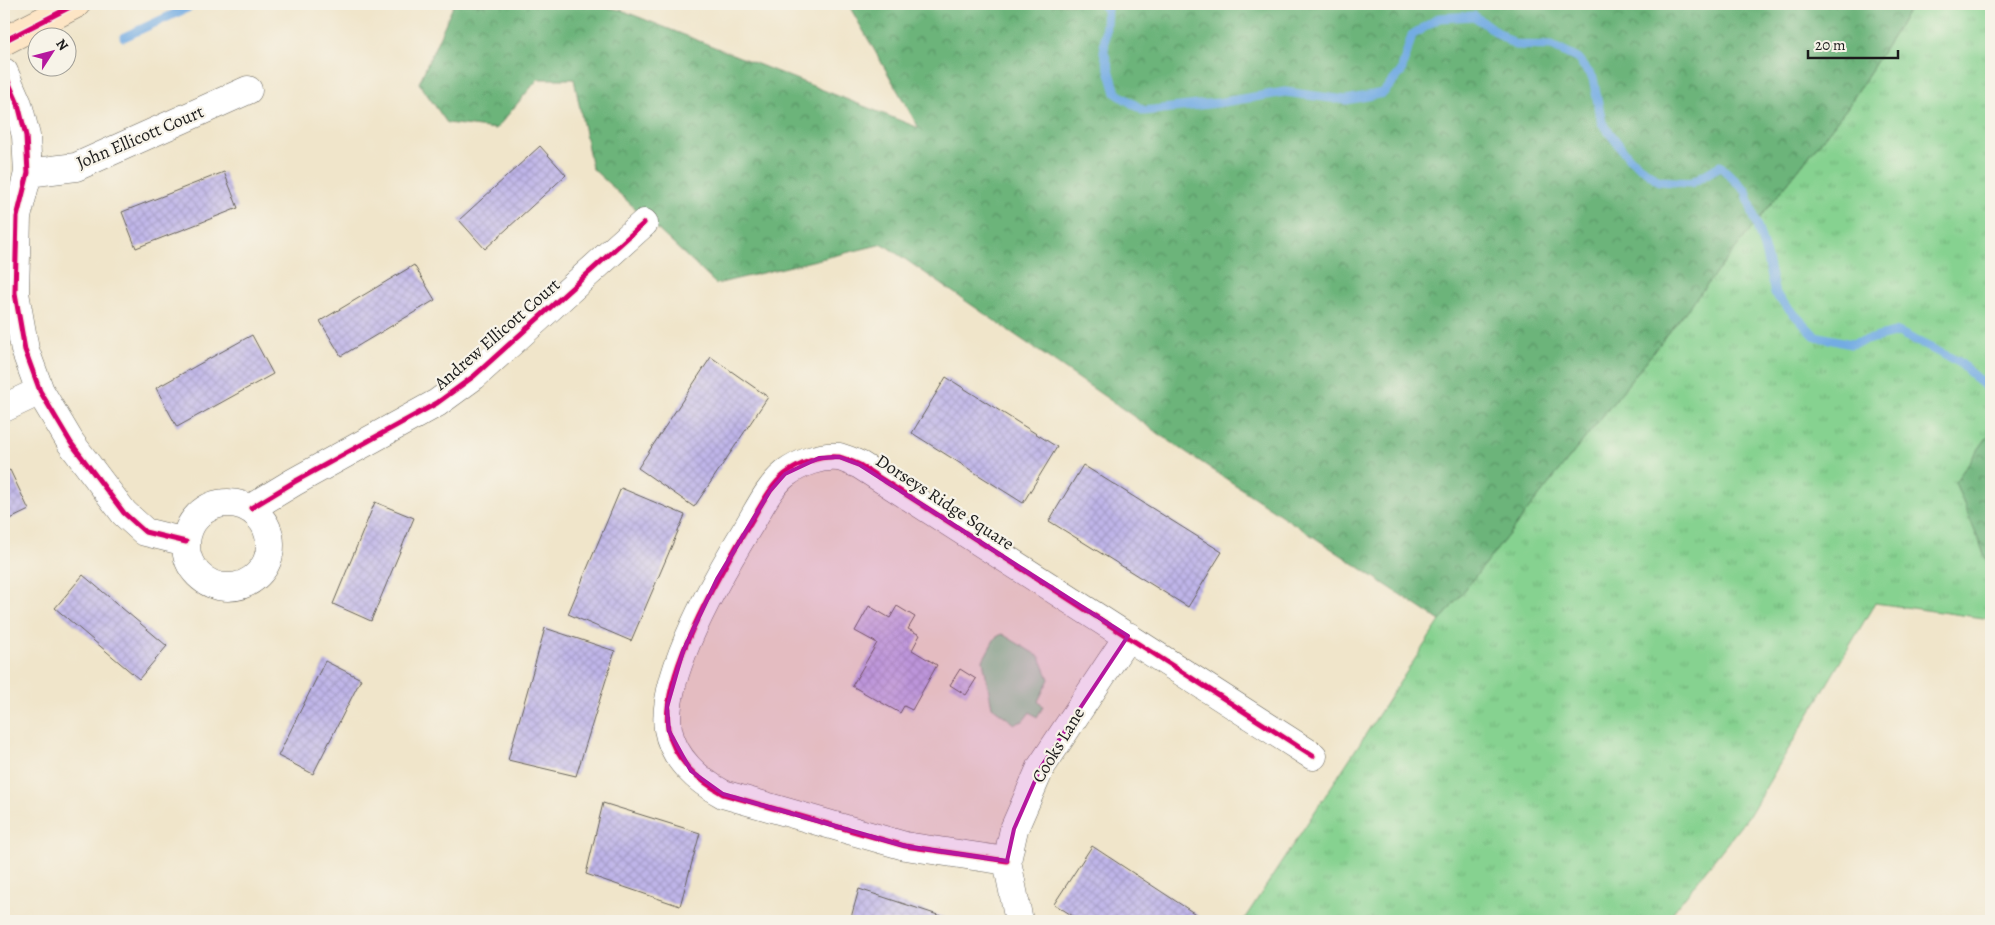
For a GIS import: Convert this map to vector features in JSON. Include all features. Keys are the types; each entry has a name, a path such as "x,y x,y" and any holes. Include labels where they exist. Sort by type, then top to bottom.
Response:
{"street":[{"path":"4,41 76,4"},
{"path":"4,72 18,104 26,136 28,172 17,218 15,293 25,350 40,391 71,444 124,513 146,532 186,542"},
{"name":"John Ellicott Court","path":"28,172 76,167 248,90"},
{"name":"Andrew Ellicott Court","path":"250,508 437,403 474,376 644,223"},
{"path":"4,408 40,391"},
{"name":"Dorseys Ridge Square","path":"1007,861 904,846 723,794 705,784 691,771 677,751 669,731 667,707 683,651 717,579 770,491 785,474 802,464 819,458 839,457 860,465 1313,756"},
{"path":"229,502 250,508 265,523 271,540 268,562 256,577 243,585 222,587 202,578 189,562 186,542 194,520 203,510 214,504 229,502"},
{"name":"Cooks Lane","path":"1019,921 1007,861 1014,829 1041,768 1128,636"}],"highlighted area":[{"path":"839,457 860,465 1128,636 1041,767 1014,829 1007,861 905,846 723,794 691,771 669,731 667,707 683,651 717,579 770,491 785,474 819,458"}],"green space":[{"path":"454,4 586,4 621,10 919,128 848,4 1913,4 1847,108 1440,621 1168,440 883,244 716,284 592,168 574,79 538,79 496,129 447,123 419,83"},
{"path":"1913,4 1991,4 1991,432 1955,482 1991,571 1991,619 1875,603 1750,814 1666,921 1243,921 1440,621 1847,108"},
{"path":"1991,432 1991,571 1955,482"},
{"path":"1002,634 1040,657 1049,679 1038,701 1043,707 1037,717 1030,712 1023,721 1015,724 992,707 983,660 995,638"}],"building":[{"path":"540,146 566,175 485,249 459,220"},
{"path":"224,172 238,208 136,248 122,212"},
{"path":"414,265 435,300 341,356 320,321"},
{"path":"252,335 273,374 177,427 156,388"},
{"path":"711,357 768,397 694,507 638,468"},
{"path":"946,377 1057,447 1023,503 912,433"},
{"path":"1083,465 1222,552 1188,607 1049,521"},
{"path":"10,470 29,510 4,522 4,473"},
{"path":"621,488 685,515 631,641 568,614"},
{"path":"375,502 414,518 371,621 333,604"},
{"path":"83,575 167,646 139,679 55,608"},
{"path":"869,606 890,618 897,606 915,617 908,629 920,635 912,650 937,665 912,710 904,706 900,713 852,686 877,643 855,631"},
{"path":"545,628 615,651 576,776 508,760"},
{"path":"325,661 361,679 313,774 278,756"},
{"path":"960,669 976,679 966,695 950,685"},
{"path":"603,803 700,833 680,906 586,874"},
{"path":"1092,846 1200,917 1197,921 1081,921 1054,904"},
{"path":"859,889 950,919 954,921 850,921"}],"waterway":[{"path":"124,37 196,4"},
{"path":"1102,4 1107,9 1104,52 1116,93 1144,111 1217,103 1285,92 1346,100 1383,93 1401,72 1412,35 1439,18 1474,16 1515,45 1552,46 1578,59 1593,78 1602,123 1629,158 1659,181 1691,183 1720,166 1746,191 1766,255 1775,294 1815,336 1851,344 1898,332 1959,362 1991,392"}],"cycle path":[{"path":"4,41 76,4"},
{"path":"4,72 18,104 26,136 28,173 17,217 15,293 25,350 40,391 71,443 124,513 145,532 186,542"},
{"path":"251,508 294,482 437,403 474,376 644,223"},
{"path":"1007,861 905,846 723,794 696,776 675,750 668,729 668,707 673,681 694,625 723,570 774,485 797,466 825,457 839,457 860,465 1313,756"}]}
